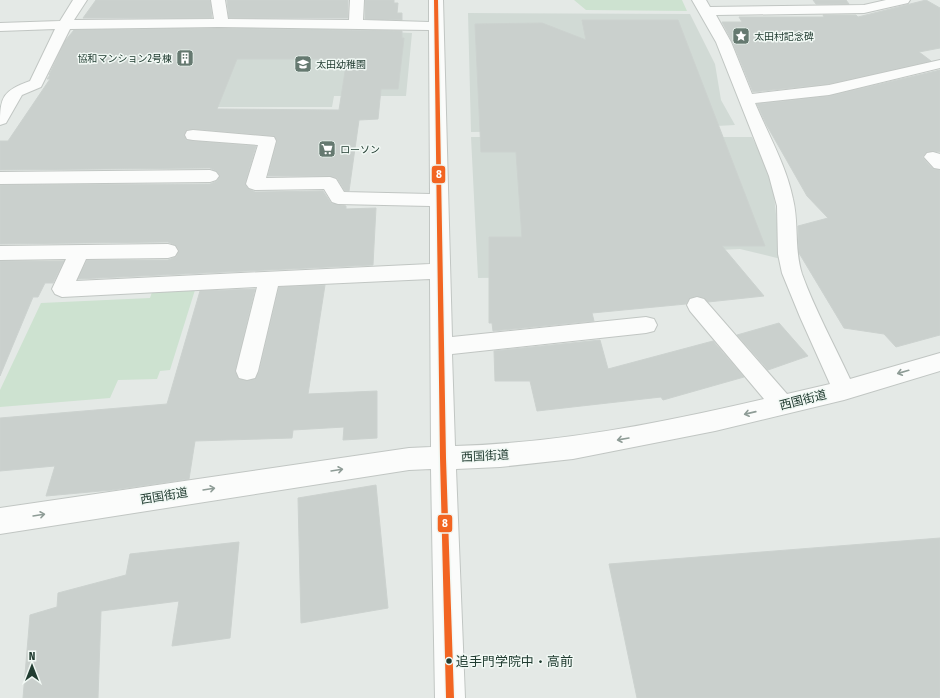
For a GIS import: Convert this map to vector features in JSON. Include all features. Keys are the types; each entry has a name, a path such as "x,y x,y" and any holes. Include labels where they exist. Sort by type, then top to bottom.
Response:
{"street":[{"path":"0,92 16,92 36,84 65,24 80,0"},
{"path":"218,0 222,23"},
{"path":"356,24 357,0"},
{"path":"436,0 440,200 439,271 450,698"},
{"path":"844,390 792,272 787,247 785,199 746,99 735,66 703,5 806,5 864,9 903,0"},
{"path":"0,27 65,24 222,23 437,26"},
{"path":"746,99 829,90 940,64"},
{"path":"0,120 16,92"},
{"path":"193,135 268,141 255,184 330,183 338,198 440,200"},
{"path":"0,178 210,176"},
{"path":"0,253 168,251"},
{"path":"79,252 62,289 439,271"},
{"path":"247,371 269,279"},
{"path":"697,305 783,405"},
{"path":"441,347 646,325"},
{"name":"西国街道","path":"0,521 409,459 500,456 573,448 707,423 844,390 940,362"}],"shaded area":[{"path":"468,13 690,14 715,64 721,100 735,125 642,130 471,132"},
{"name":"太田幼稚園","path":"213,29 312,29 412,33 406,96 334,96 332,107 176,107"},
{"path":"471,137 752,137 772,178 781,259 740,249 634,254 638,276 478,278"}],"green space":[{"path":"574,0 682,0 687,11 586,10"},
{"path":"195,290 170,370 160,371 157,379 118,380 110,398 0,407 0,390 41,303 150,298 152,292"}],"building":[{"path":"96,0 210,0 212,18 83,18"},
{"path":"227,0 348,0 348,18 229,18"},
{"path":"365,0 394,0 394,3 398,3 397,13 402,13 402,20 365,19"},
{"path":"813,0 846,0 849,4 816,4"},
{"path":"926,0 940,8 940,48 919,52 931,61 829,84 753,92 732,41 722,22 742,22 739,17 824,17 823,15 856,15 858,17"},
{"path":"582,20 678,20 765,246 722,246 764,296 708,302 704,298 697,296 690,298 686,304 592,313 594,321 493,331 492,323 489,323 489,237 522,237 516,152 481,152 475,24 542,23 586,40"},
{"path":"218,28 402,31 402,38 404,38 398,89 381,89 378,119 359,120 349,191 345,191 337,178 330,176 268,176 277,141 274,136 193,129 187,130 184,134 186,140 256,146 245,184 249,189 255,192 323,191 331,203 346,206 346,209 376,208 373,265 78,279 87,260 168,260 176,257 179,250 175,245 168,242 0,244 0,185 210,184 217,181 220,175 210,168 0,170 0,141 8,141 50,79 47,79 65,41 74,30","holes":["237,59 347,59 339,110 217,109"]},
{"path":"940,70 940,152 927,152 922,157 933,169 940,170 940,335 896,347 884,334 844,328 799,253 798,226 828,218 807,196 766,124 757,104 829,96"},
{"path":"0,261 64,261 53,283 45,283 38,297 33,297 0,376"},
{"path":"325,285 308,394 377,391 377,438 343,440 344,427 293,430 292,438 195,441 189,479 112,490 46,496 55,466 0,471 0,418 167,404 200,291 255,289 235,371 239,379 247,381 255,379 259,372 279,287"},
{"path":"779,323 808,356 768,370 737,335"},
{"path":"600,340 608,369 713,341 744,377 663,400 661,397 537,411 530,381 495,381 494,351"},
{"path":"376,485 388,608 301,623 298,498"},
{"path":"940,538 940,698 637,698 609,564"},
{"path":"239,542 230,638 172,646 179,601 101,611 98,698 23,698 30,615 57,607 58,593 126,575 130,554"}],"transit line":[{"name":"8","path":"436,0 443,458 450,698"}],"place":[{"name":"太田村記念碑","path":"741,36"},
{"name":"協和マンション2号棟","path":"185,58"},
{"name":"太田幼稚園","path":"303,64"},
{"name":"ローソン","path":"327,149"},
{"name":"追手門学院中・高前","path":"449,661"}]}
